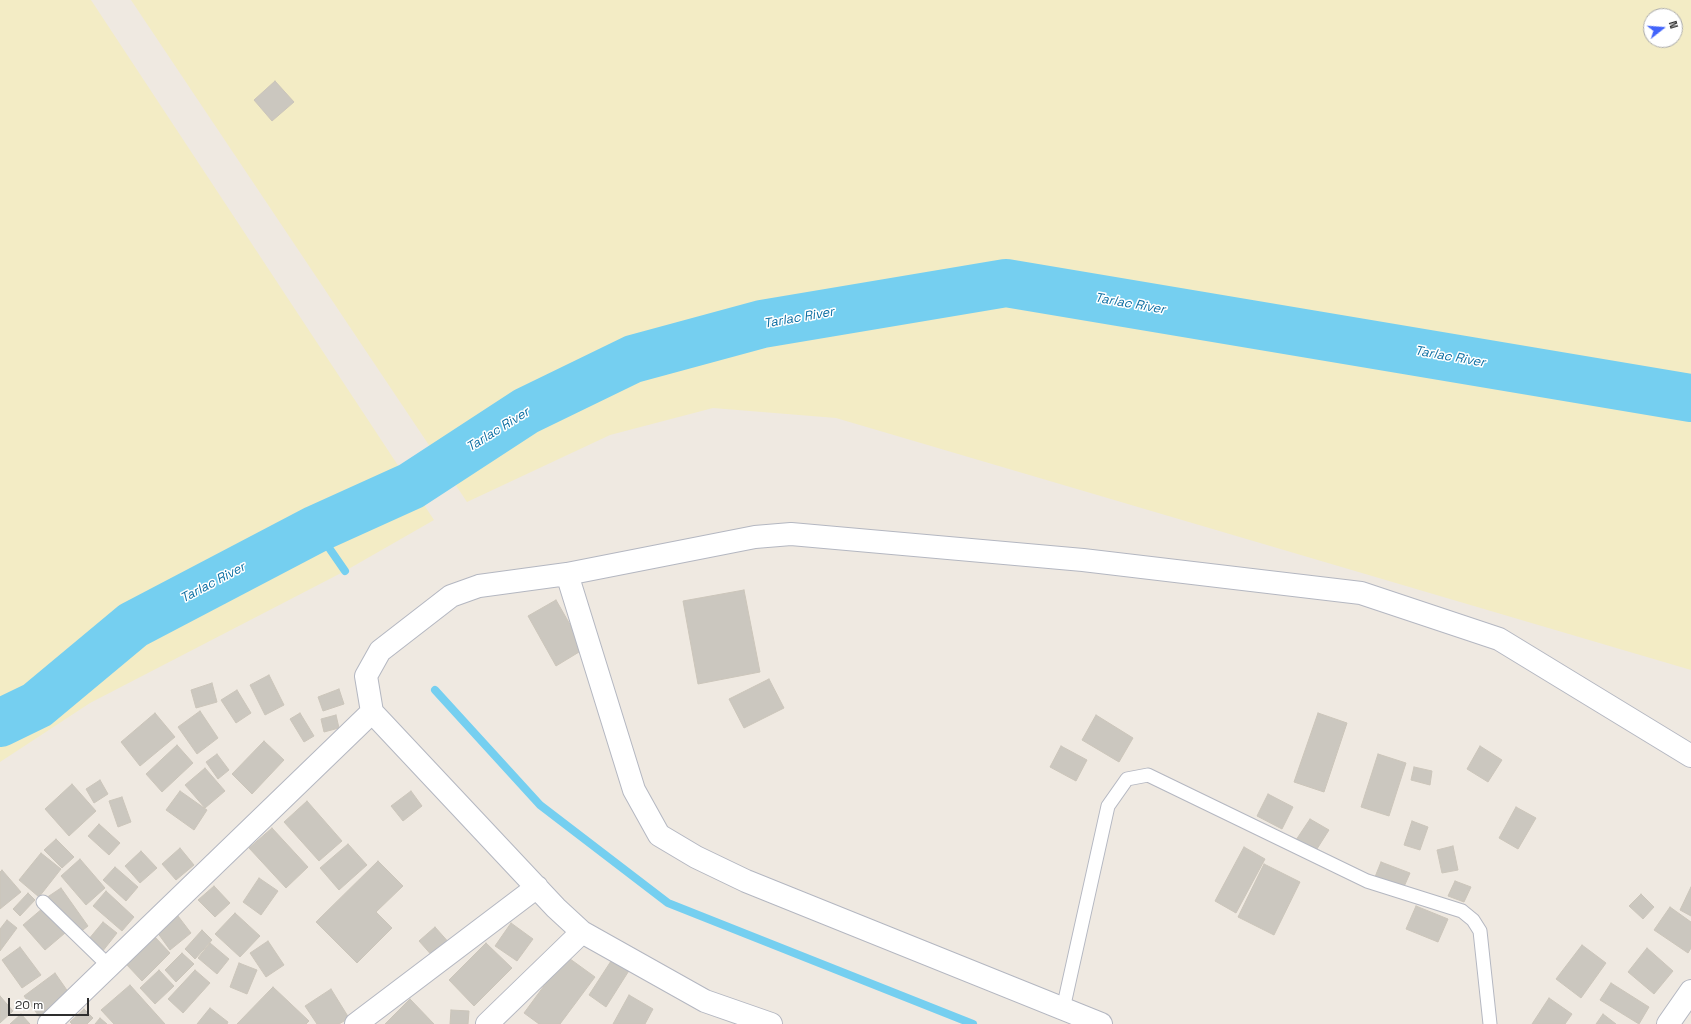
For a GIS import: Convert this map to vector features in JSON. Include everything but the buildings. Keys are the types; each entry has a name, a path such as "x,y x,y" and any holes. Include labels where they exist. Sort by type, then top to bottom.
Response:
{"street":[{"path":"771,1024 705,1001 582,932 537,887 372,712 366,676 380,651 451,596 479,586 567,574 756,537 792,534 1083,560 1361,593 1499,638 1691,756"},
{"path":"567,574 634,790 660,835 696,857 746,881 1101,1024"},
{"path":"49,1024 372,712"},
{"path":"356,1024 537,887"},
{"path":"487,1024 582,932"},
{"path":"1668,1024 1691,991"}],"lane":[{"path":"1063,1008 1108,806 1127,779 1148,775 1367,881 1462,911 1473,920 1480,931 1490,1024"},
{"path":"43,902 109,966"}],"sand":[{"path":"0,0 91,0 434,520 345,571 90,703 0,762"},
{"path":"131,0 1691,0 1691,670 836,418 713,408 610,435 467,502"}],"waterway":[{"name":"Tarlac River","path":"0,723 37,705 133,625 316,529 411,486 526,411 633,359 762,324 1006,283 1691,398"},
{"path":"316,529 345,571"},
{"path":"435,690 540,805 668,903 973,1024"}]}
